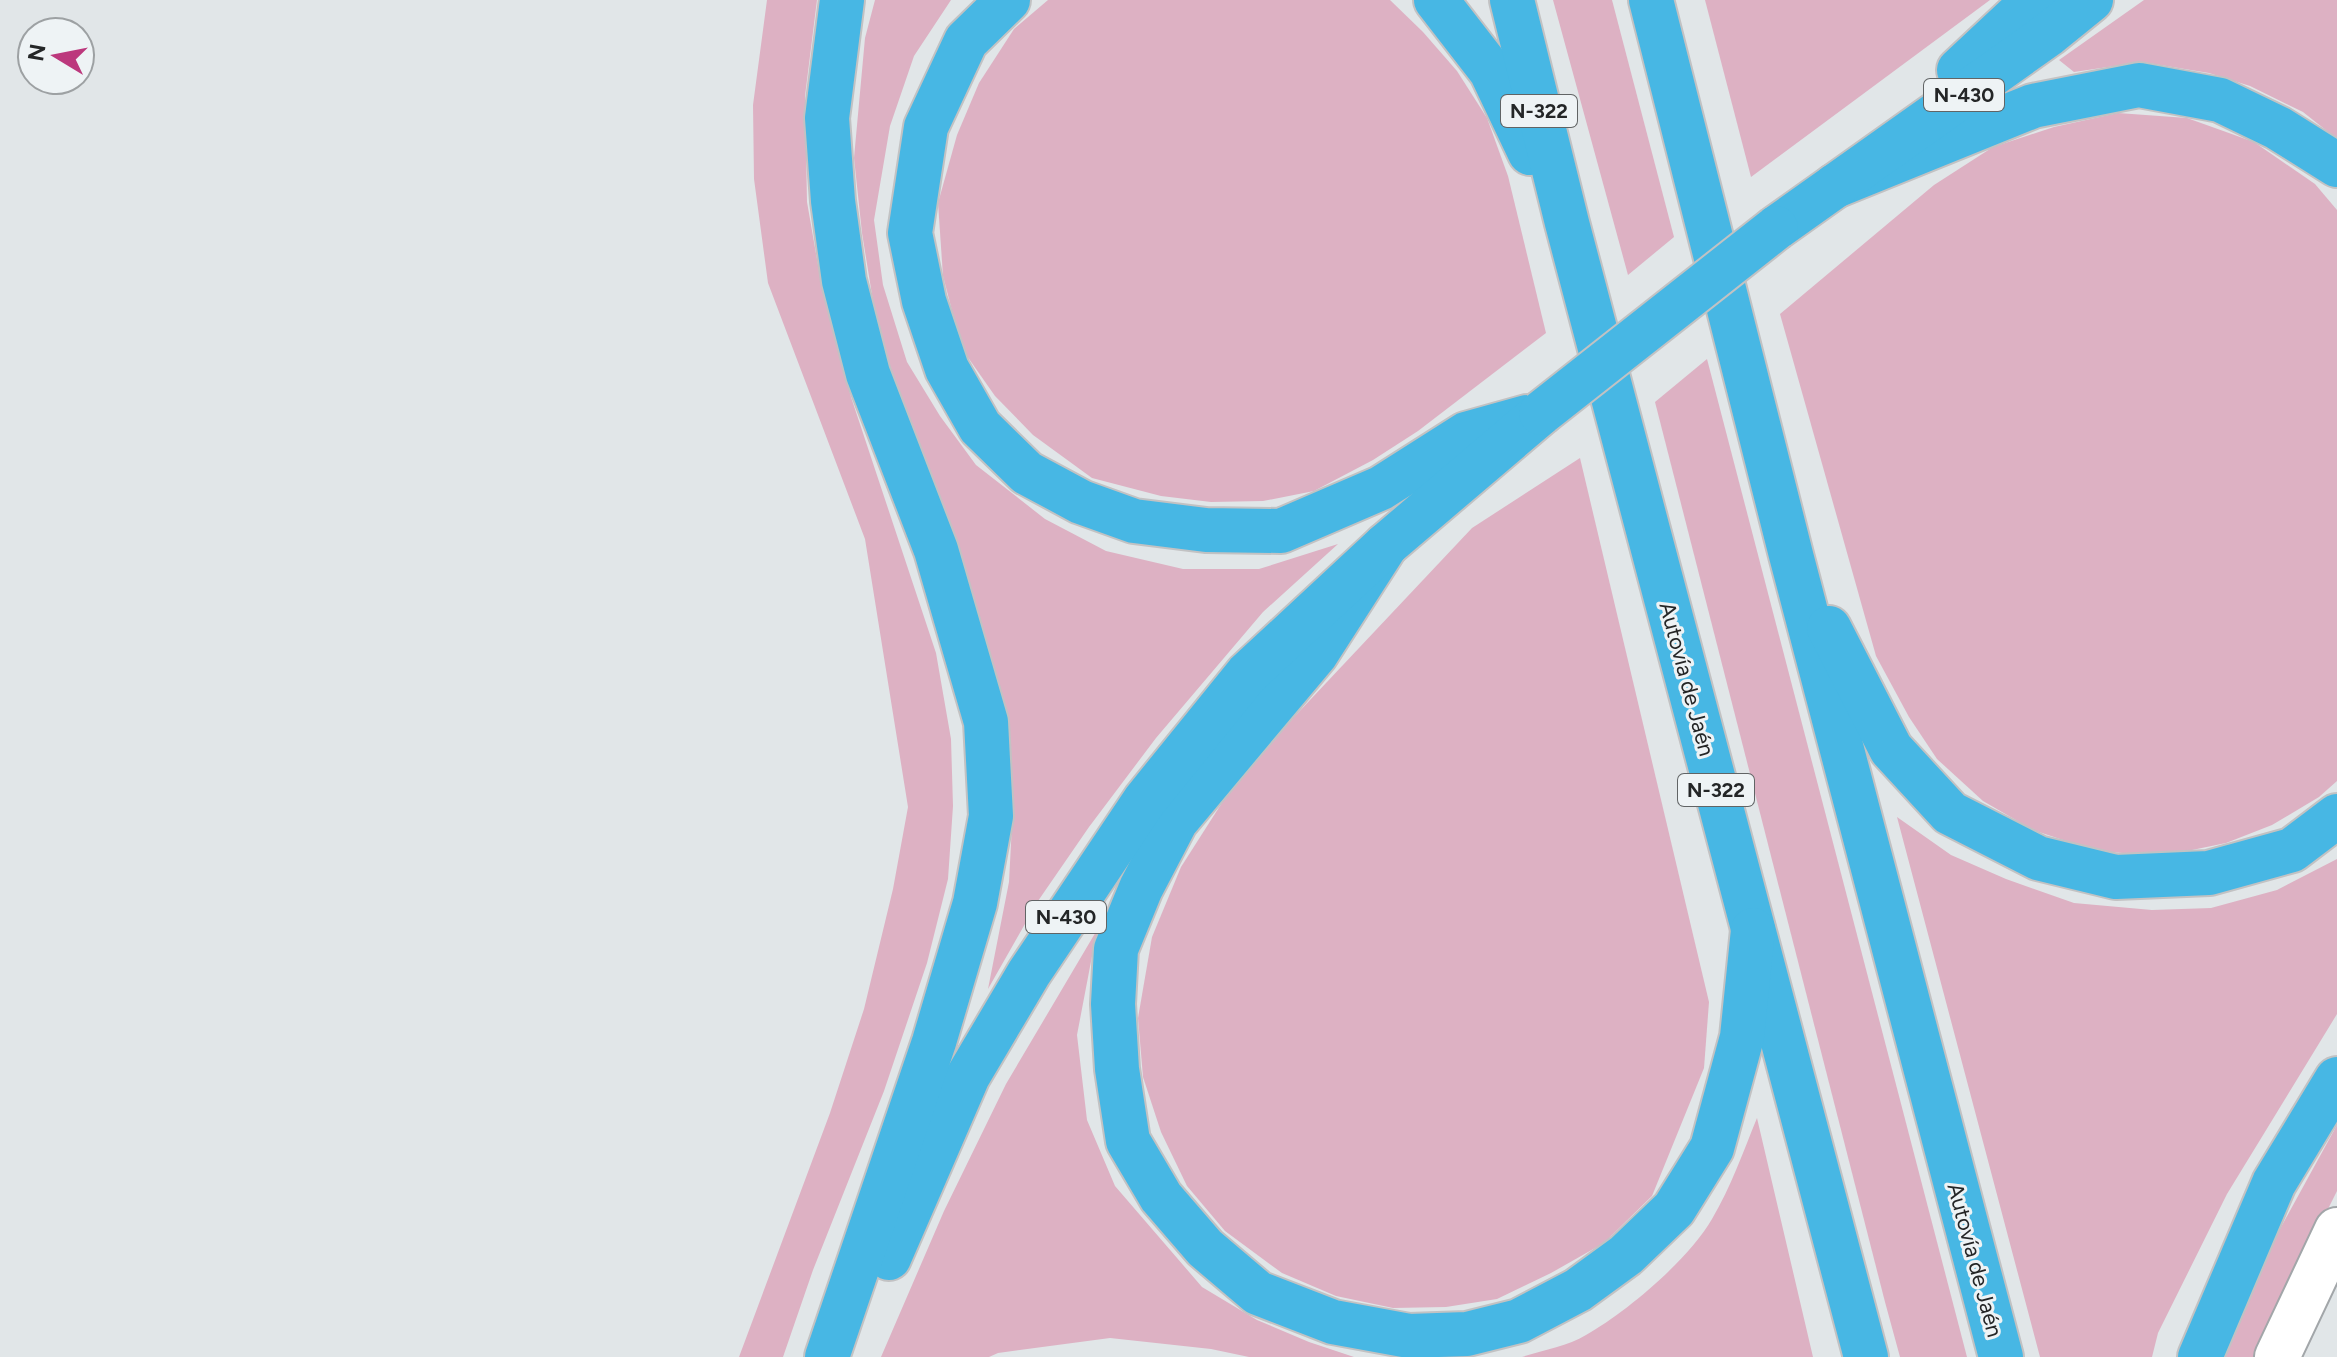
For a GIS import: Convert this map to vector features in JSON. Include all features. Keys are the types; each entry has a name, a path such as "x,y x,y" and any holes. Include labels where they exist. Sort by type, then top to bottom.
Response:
{"highway":[{"path":"827,1357 934,1042 975,903 991,816 986,722 936,550 868,374 844,281 833,201 827,118 842,0"},
{"path":"1008,0 966,41 926,127 910,233 924,301 947,369 980,427 1027,473 1081,502 1134,521 1206,530 1281,531 1381,488 1466,434 1541,413"},
{"path":"1436,0 1491,71 1567,223"},
{"name":"Autovía de Jaén","path":"1512,0 1567,223 1866,1357"},
{"name":"Autovía de Jaén","path":"1651,0 1791,555 2001,1357"},
{"path":"1835,186 2034,0"},
{"name":"N-430","path":"848,1357 968,1076 1037,961 1145,800 1247,674 1386,545 1541,413 1776,228 2049,34 2091,0"},
{"path":"1835,186 2033,106 2139,85 2220,100 2278,128 2337,165"},
{"path":"1386,545 1316,654 1176,821 1141,888 1116,949 1113,1004 1117,1069 1128,1141 1161,1197 1205,1248 1258,1293 1333,1322 1409,1336 1467,1334 1519,1321 1578,1290 1626,1255 1674,1209 1712,1148 1742,1037 1753,930"},
{"path":"1791,555 1891,749 1950,813 2038,858 2116,877 2209,873 2292,850 2337,816"},
{"path":"2200,1357 2274,1183 2337,1079"}],"street":[{"path":"2277,1357 2337,1230"}],"shaded area":[{"path":"767,0 817,0 805,96 807,202 821,282 851,397 936,653 951,739 953,806 948,879 927,963 884,1091 813,1270 783,1357 739,1357 830,1113 864,1009 893,889 908,807 865,539 768,283 754,179 753,105"},
{"path":"875,0 951,0 914,56 890,126 874,220 883,285 907,362 940,416 976,465 1045,519 1106,551 1183,569 1259,569 1338,544 1263,612 1156,738 1038,901 988,989 1009,882 1013,805 1007,724 878,332 854,158 865,38"},
{"path":"1048,0 1390,0 1457,71 1487,118 1508,176 1546,333 1418,431 1373,460 1314,491 1263,501 1211,502 1161,496 1092,478 1033,435 995,396 962,349 943,276 938,203 957,135 979,83 1014,29"},
{"path":"1553,0 1612,0 1674,237 1628,275"},
{"path":"1705,0 1990,0 1751,177"},
{"path":"2144,0 2337,0 2337,139 2303,112 2250,86 2209,73 2142,62 2074,72 2059,60"},
{"path":"2118,113 2187,118 2254,142 2315,184 2337,210 2337,781 2319,797 2272,825 2226,843 2163,856 2096,851 2033,830 1983,801 1937,759 1909,717 1876,656 1780,314 1934,185 1993,147 2054,127"},
{"path":"1707,359 1967,1357 1900,1357 1885,1302 1655,402"},
{"path":"1580,458 1709,1002 1704,1068 1652,1196 1604,1243 1497,1299 1446,1307 1393,1308 1336,1296 1282,1273 1225,1231 1187,1186 1161,1132 1143,1077 1138,1018 1152,937 1181,867 1225,798 1294,717 1472,528"},
{"path":"1897,817 1951,855 2074,903 2152,910 2211,908 2277,890 2337,859 2337,1014 2227,1194 2158,1333 2152,1357 2040,1357"},
{"path":"1097,930 1077,1035 1087,1120 1115,1186 1202,1287 1257,1320 1354,1357 1249,1357 1211,1349 1110,1338 998,1353 989,1357 881,1357 944,1211 1006,1084"},
{"path":"1757,1118 1813,1357 1522,1357 1586,1335 1638,1299 1673,1267 1712,1219"},
{"path":"2337,1125 2337,1191 2303,1259 2263,1357 2223,1357 2252,1280"}]}
